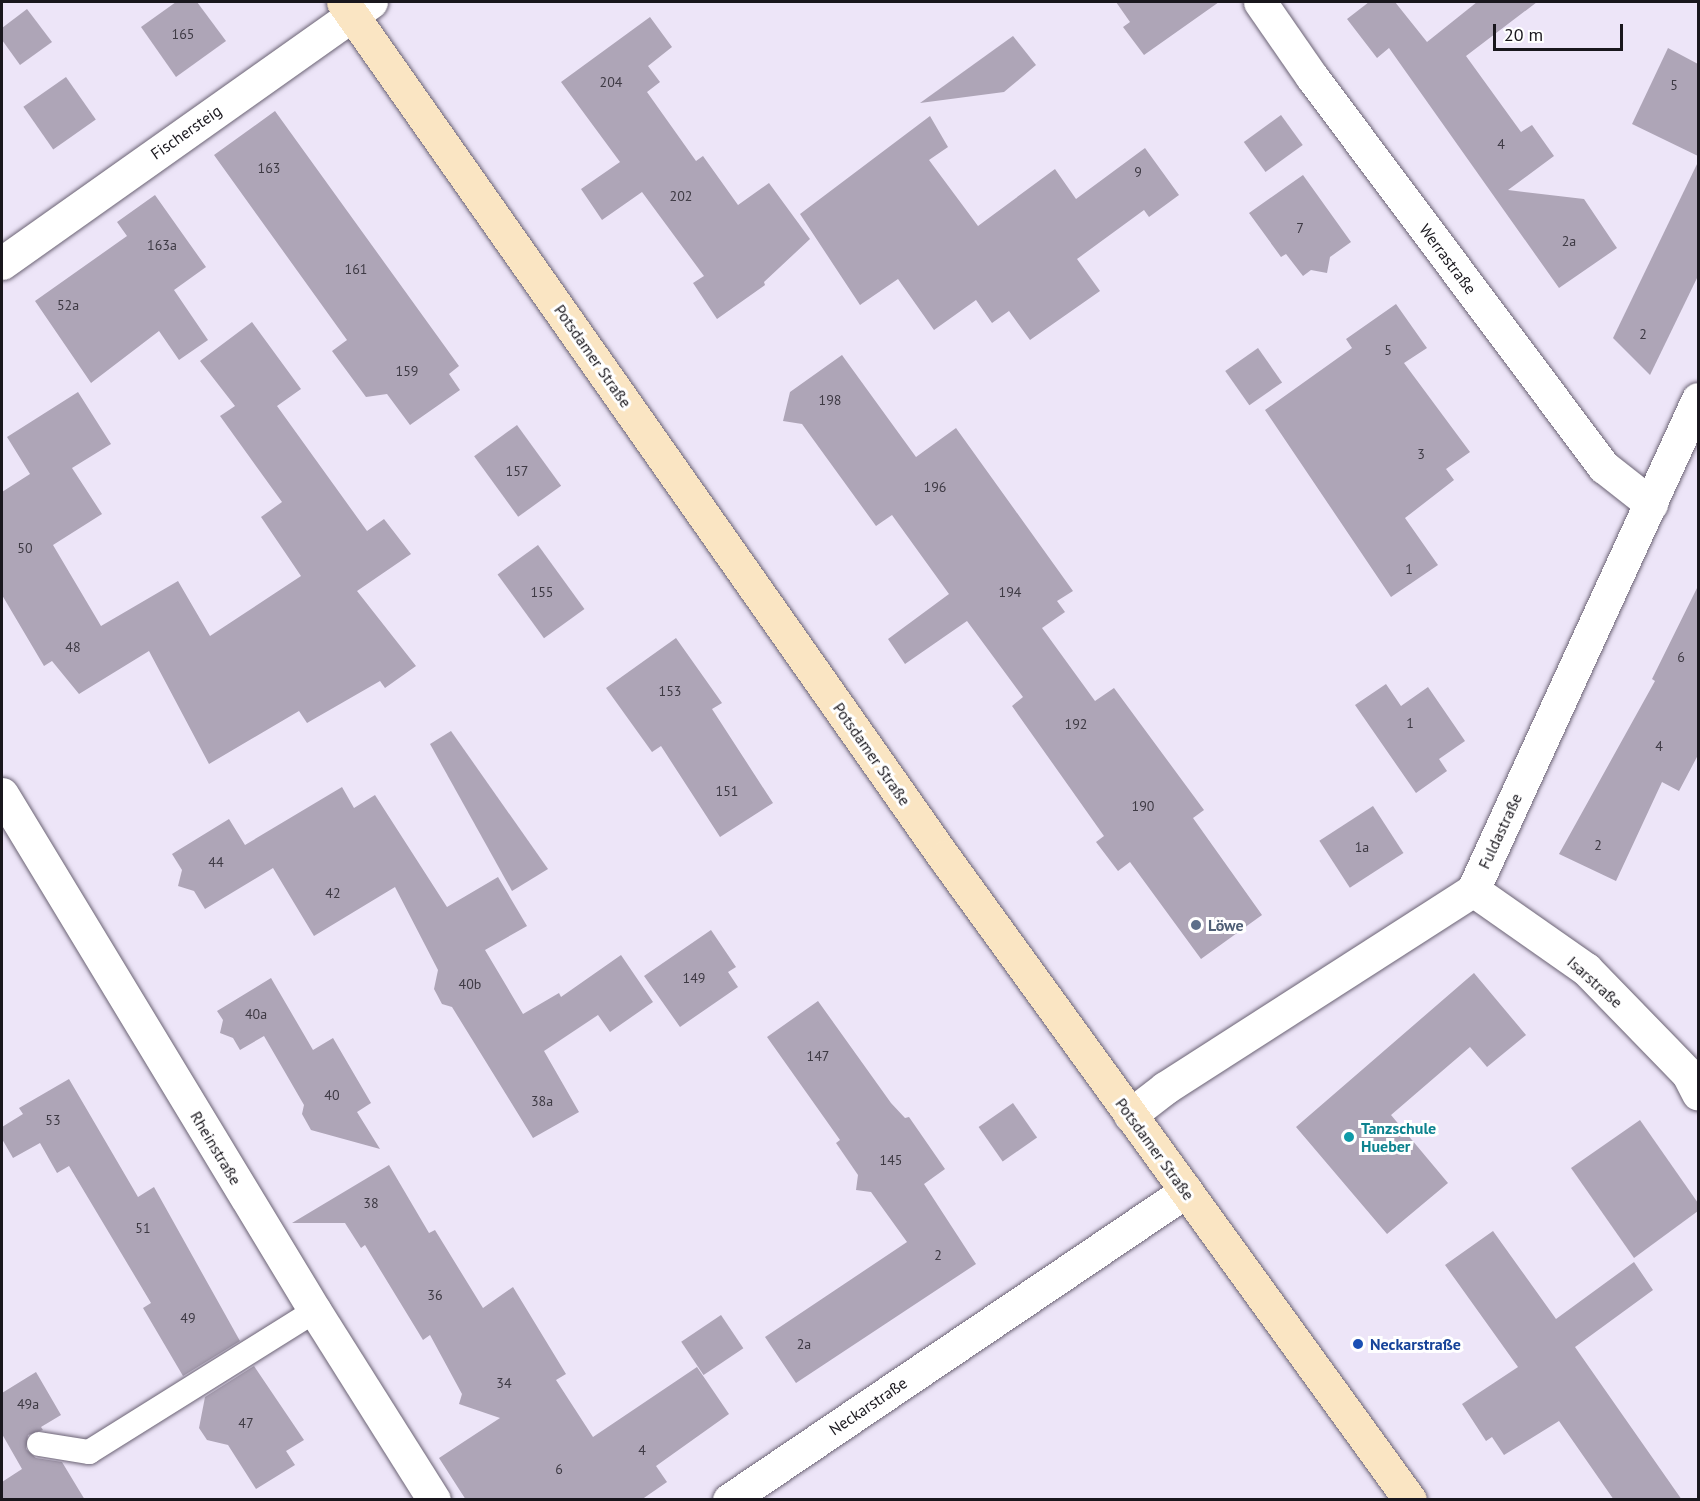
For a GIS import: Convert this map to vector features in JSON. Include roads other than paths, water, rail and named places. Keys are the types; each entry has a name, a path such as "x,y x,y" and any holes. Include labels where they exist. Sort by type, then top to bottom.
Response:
{"main road":[{"name":"Potsdamer Straße","path":"356,6 944,857 1410,1500"}],"street":[{"name":"Werrastraße","path":"1260,2 1312,77 1604,467 1651,504"},
{"name":"Fischersteig","path":"2,263 356,6"},
{"name":"Fuldastraße","path":"1130,1115 1178,1079 1473,890 1698,399"},
{"name":"Rheinstraße","path":"2,794 315,1311 435,1500"},
{"name":"Isarstraße","path":"1473,890 1586,969 1689,1074 1698,1094"},
{"name":"Neckarstraße","path":"729,1500 1185,1191"}],"lane":[{"path":"39,1444 89,1452 315,1311"}],"place":[{"name":"Löwe","path":"1196,925"},
{"name":"Tanzschule Hueber","path":"1349,1137"},
{"name":"Neckarstraße","path":"1358,1344"}]}
